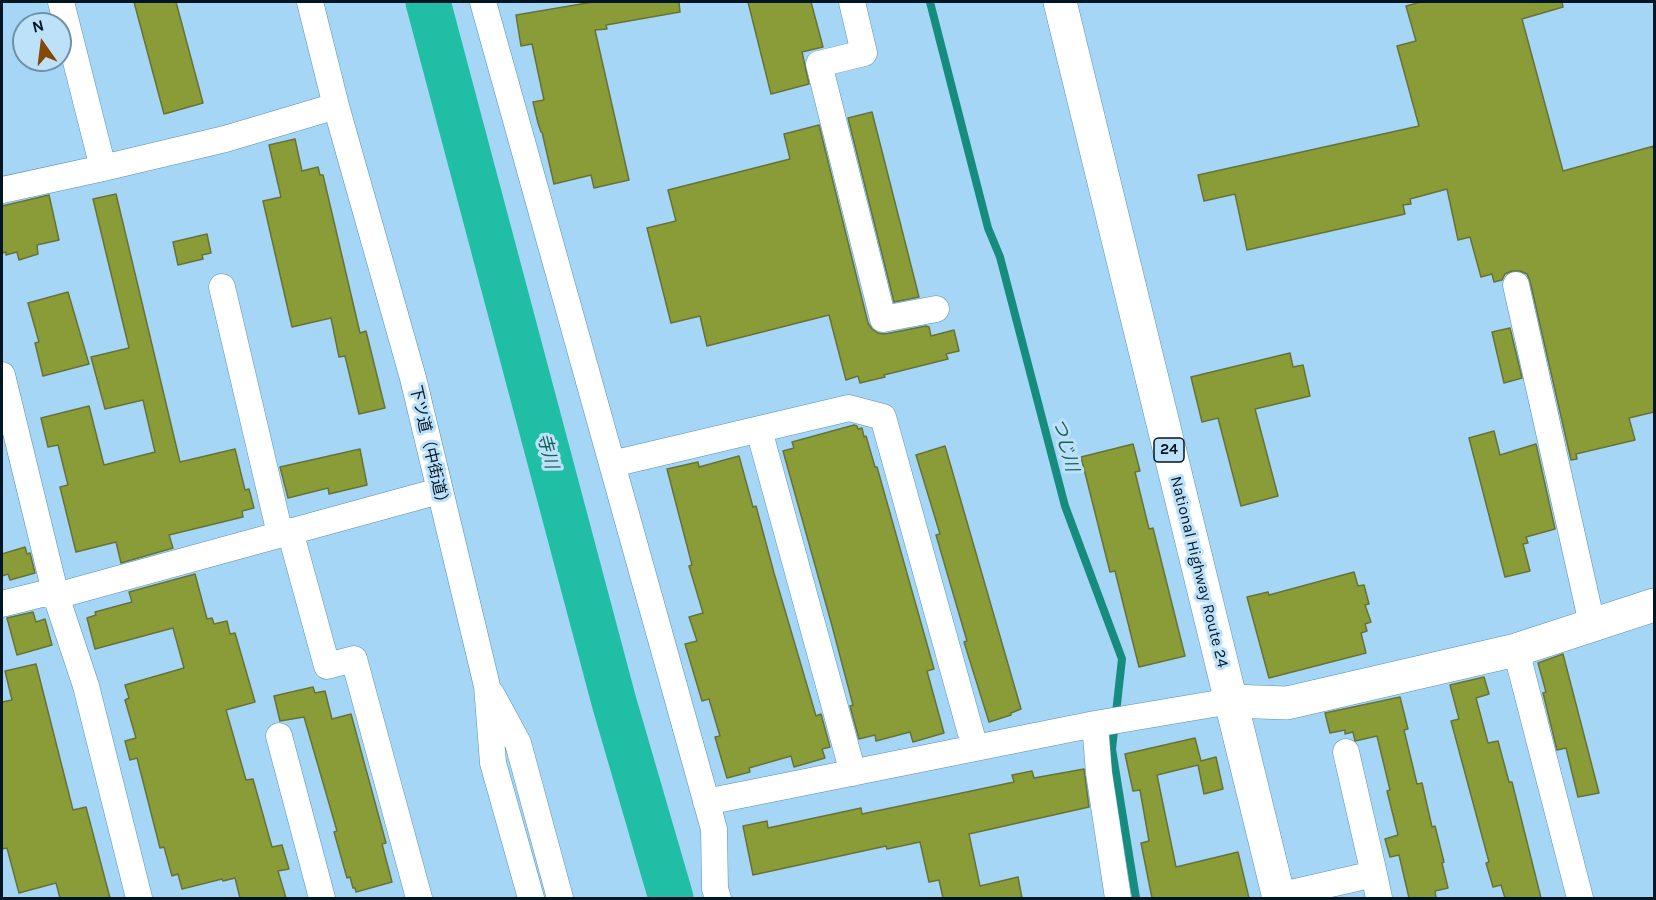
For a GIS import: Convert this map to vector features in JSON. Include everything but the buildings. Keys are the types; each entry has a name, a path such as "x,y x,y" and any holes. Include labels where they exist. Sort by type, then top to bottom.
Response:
{"main road":[{"name":"National Highway Route 24","path":"1060,2 1279,897"},
{"path":"1231,701 1287,703 1516,650 1654,605"}],"street":[{"path":"61,2 103,168"},
{"name":"下ツ道（中街道）","path":"310,2 336,106 413,378 487,686 493,763 531,898"},
{"path":"483,2 714,830 715,889 718,898"},
{"path":"852,2 864,53 819,64 883,319 936,309"},
{"path":"2,190 225,139 336,106"},
{"path":"1516,285 1592,624"},
{"path":"222,286 285,533 327,666 354,659 419,898"},
{"path":"2,375 56,596 86,686 140,898"},
{"path":"612,464 849,408 883,417 975,748"},
{"path":"759,430 853,773"},
{"path":"2,604 42,594 56,596 439,491"},
{"path":"1516,650 1580,898"},
{"path":"487,686 518,743 560,898"},
{"path":"706,802 1110,722 1231,701"},
{"path":"1110,722 1099,773 1118,898"},
{"path":"279,736 322,898"},
{"path":"1346,752 1379,898"},
{"path":"1279,897 1374,874"}],"waterway":[{"name":"寺川","path":"428,2 614,702 671,898"},
{"name":"つじ川","path":"930,2 988,228 1000,257 1065,506 1122,659 1112,749 1136,898"}]}
